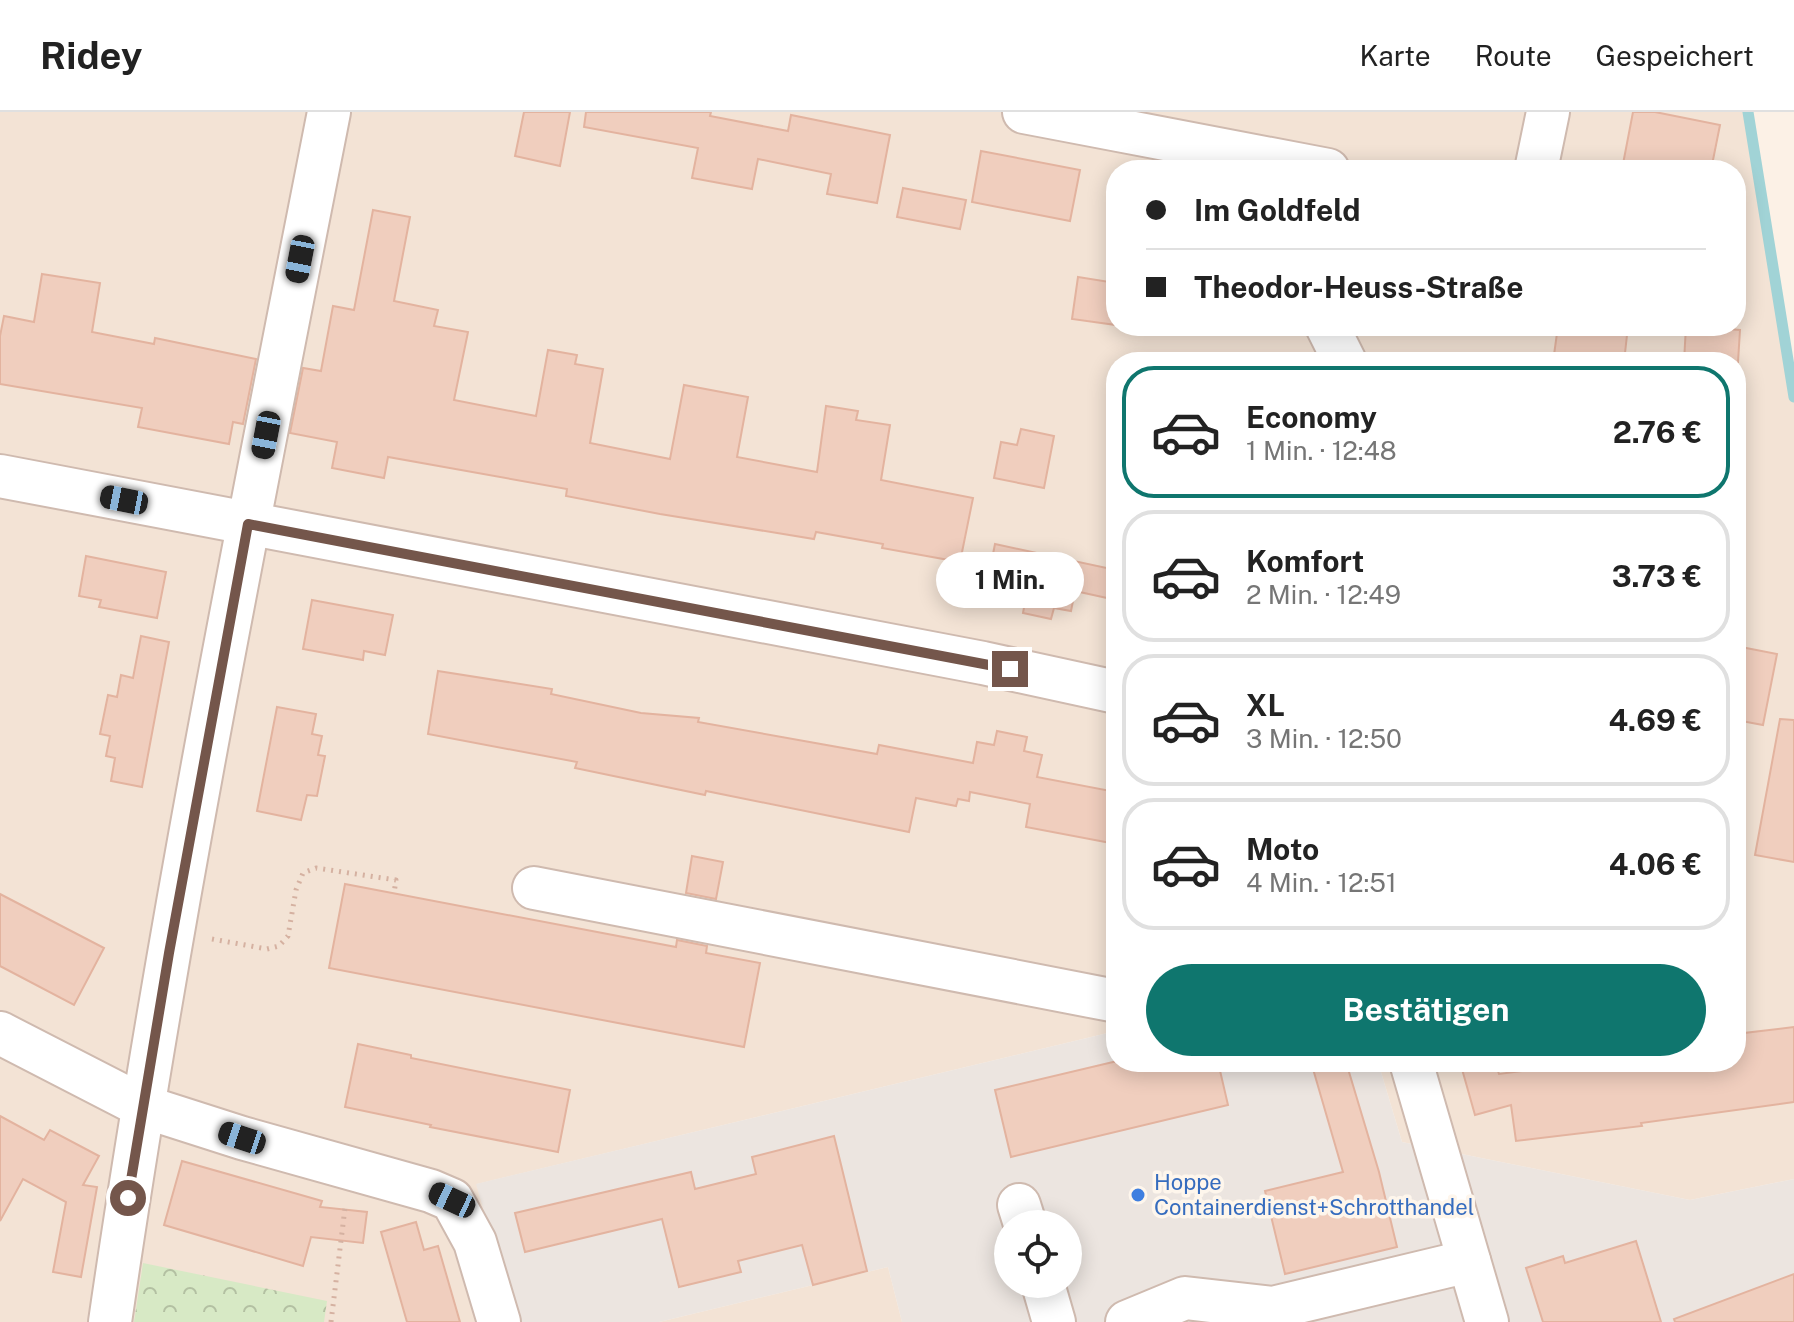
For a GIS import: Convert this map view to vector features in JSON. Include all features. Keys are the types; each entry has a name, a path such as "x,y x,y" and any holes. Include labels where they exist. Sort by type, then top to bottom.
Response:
{"street":[{"path":"110,1322 142,1106 173,932 248,524 329,112"},
{"path":"1024,112 1253,160"},
{"path":"1538,160 1548,112"},
{"path":"0,476 968,660 1106,690"},
{"path":"534,888 1106,999"},
{"path":"0,1033 142,1106 242,1138 431,1191 452,1200 475,1242 499,1322"},
{"path":"1414,1072 1487,1322"},
{"path":"1127,1322 1185,1298 1273,1308 1469,1261"},
{"path":"1047,1298 1054,1322"}],"path":[{"path":"173,932 267,949 279,946 288,936 296,890 303,873 316,868 396,880 394,893"},
{"path":"331,1322 350,1168"}],"shaded area":[{"path":"0,112 1748,112 1794,397 1794,1179 1690,1200 1402,1142 1381,1072 1746,1072 1746,352 1106,352 1106,1033 477,1184 516,1322 0,1322"},
{"path":"1106,1033 1106,1072 1381,1072 1402,1142 1690,1200 1794,1179 1794,1322 902,1322 888,1267 659,1322 516,1322 476,1184"},
{"path":"888,1267 902,1322 659,1322"}],"green space":[{"path":"143,1263 327,1301 324,1322 134,1322"}],"building":[{"path":"524,112 570,112 560,166 515,156"},
{"path":"586,112 711,112 710,116 788,131 791,115 890,135 877,203 827,194 831,174 758,159 752,189 692,178 698,148 584,127"},
{"path":"1633,112 1655,112 1720,125 1713,160 1624,160"},
{"path":"981,151 1080,170 1070,221 972,202"},
{"path":"903,188 966,200 960,229 897,217"},
{"path":"373,210 410,217 394,301 438,310 434,326 468,332 454,400 536,416 548,350 577,355 575,364 603,369 590,443 670,459 684,385 748,397 737,457 817,472 826,406 858,411 856,420 890,425 881,480 973,498 960,562 816,532 814,539 660,514 566,496 567,489 388,457 384,478 332,468 337,442 290,433 303,368 321,371 333,306 354,310"},
{"path":"42,274 100,283 92,332 154,344 155,338 256,359 243,424 233,422 229,444 138,427 142,408 0,384 0,336 4,316 34,322"},
{"path":"1078,277 1106,281 1106,324 1072,319"},
{"path":"1557,336 1627,336 1625,352 1554,352"},
{"path":"1685,336 1740,336 1739,352 1685,352"},
{"path":"1021,429 1054,436 1044,488 994,478 1001,442 1017,445"},
{"path":"995,544 1106,568 1106,598 1075,591 1071,611 1054,608 1051,619 1023,613 1025,602 1006,599 1010,578 989,574"},
{"path":"86,556 166,572 157,618 99,607 101,600 79,596"},
{"path":"312,600 393,615 385,655 364,651 363,660 303,649"},
{"path":"141,636 169,642 142,787 111,781 115,758 106,756 110,736 100,734 108,695 117,697 121,675 133,678"},
{"path":"1746,648 1777,654 1763,725 1746,722"},
{"path":"438,671 552,689 551,694 641,713 699,718 698,722 877,754 879,745 973,763 977,742 994,745 997,731 1027,737 1024,751 1042,755 1037,777 1106,790 1106,842 1026,827 1030,804 970,792 969,801 958,799 956,806 916,798 909,832 706,791 705,795 575,768 577,762 428,734"},
{"path":"277,707 316,714 312,734 322,736 318,755 325,756 317,796 307,795 301,820 257,811"},
{"path":"1780,719 1794,720 1794,862 1755,855"},
{"path":"692,856 723,862 716,899 686,893"},
{"path":"345,884 676,947 677,940 707,946 706,953 760,963 744,1047 329,968"},
{"path":"0,894 104,948 74,1005 0,966"},
{"path":"1794,1027 1794,1102 1641,1123 1642,1126 1516,1141 1511,1105 1475,1115 1463,1072 1746,1072 1746,1033"},
{"path":"358,1044 411,1055 411,1058 570,1090 558,1152 345,1107"},
{"path":"1106,1064 1106,1072 1220,1072 1228,1105 1011,1157 995,1090"},
{"path":"1314,1072 1349,1072 1379,1172 1397,1247 1285,1274 1265,1191 1343,1172"},
{"path":"0,1116 44,1140 50,1130 99,1156 83,1185 97,1187 81,1277 53,1272 66,1202 23,1179 0,1221"},
{"path":"834,1136 867,1271 813,1285 802,1245 738,1261 741,1272 679,1287 662,1219 525,1252 515,1213 691,1172 695,1189 756,1174 752,1157"},
{"path":"182,1161 322,1201 320,1207 367,1212 363,1243 311,1237 303,1266 164,1225"},
{"path":"416,1222 424,1250 438,1246 460,1322 407,1322 381,1232"},
{"path":"1636,1241 1661,1322 1543,1322 1526,1268 1563,1256 1565,1263"},
{"path":"1794,1274 1794,1322 1675,1322 1674,1319"}],"waterway":[{"path":"1748,112 1794,397"}],"place":[{"name":"Hoppe Containerdienst+Schrotthandel","path":"1138,1195"}],"route":[{"path":"128,1198 169,953 248,524 1010,669"}]}
